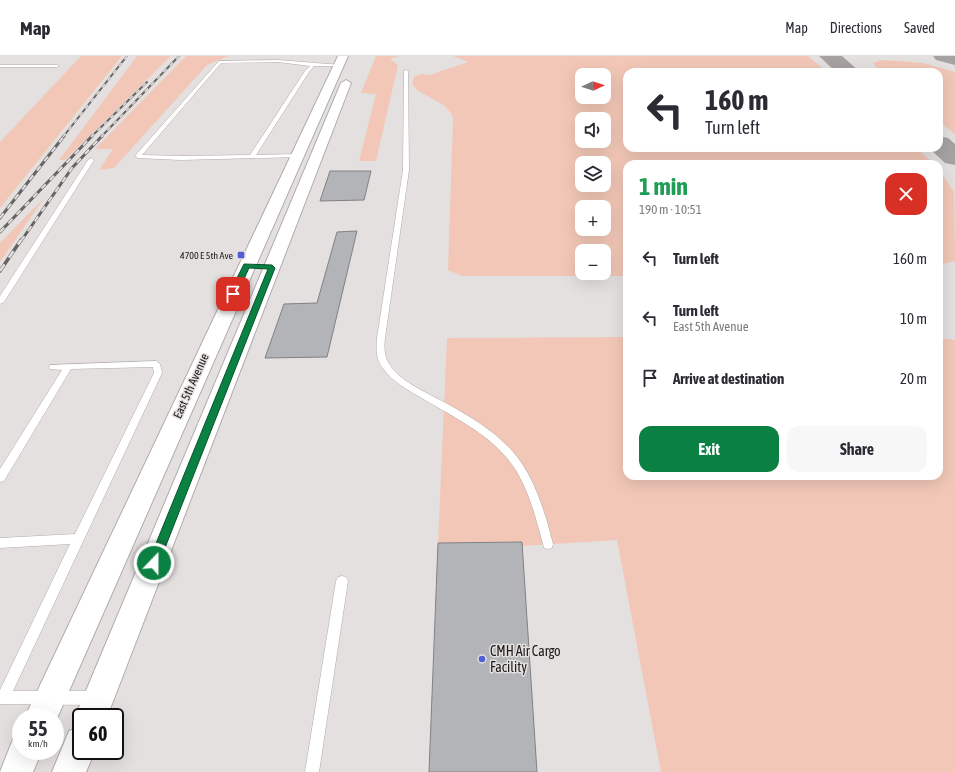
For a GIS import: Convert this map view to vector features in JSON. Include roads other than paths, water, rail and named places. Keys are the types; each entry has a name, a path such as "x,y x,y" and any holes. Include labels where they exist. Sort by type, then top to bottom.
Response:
{"main road":[{"path":"95,708 357,56"},
{"name":"East 5th Avenue","path":"45,708 341,61"},
{"path":"16,772 21,760"},
{"path":"69,772 74,760"}],"lane":[{"path":"297,156 181,158 138,156 220,62 278,61 313,65 341,61"},
{"path":"252,157 307,71 313,65"},
{"path":"0,66 57,66"},
{"path":"406,71 406,170 381,338 382,356 385,365 406,384 482,430 511,457 534,500 548,544"},
{"path":"0,302 91,160"},
{"path":"246,266 272,268"},
{"path":"45,708 2,697 158,373 156,364 53,367"},
{"path":"0,478 68,366"},
{"path":"0,543 78,539"},
{"path":"312,772 342,581"}],"railway":[{"path":"63,137 127,56"},
{"path":"101,137 179,56"},
{"path":"92,136 147,82"},
{"path":"0,218 64,136"},
{"path":"0,232 92,136"},
{"path":"21,241 72,168 102,136"},
{"path":"0,271 21,240"}],"place":[{"name":"4700 E 5th Ave","path":"241,255"},
{"name":"CMH Air Cargo Facility","path":"482,659"}]}
